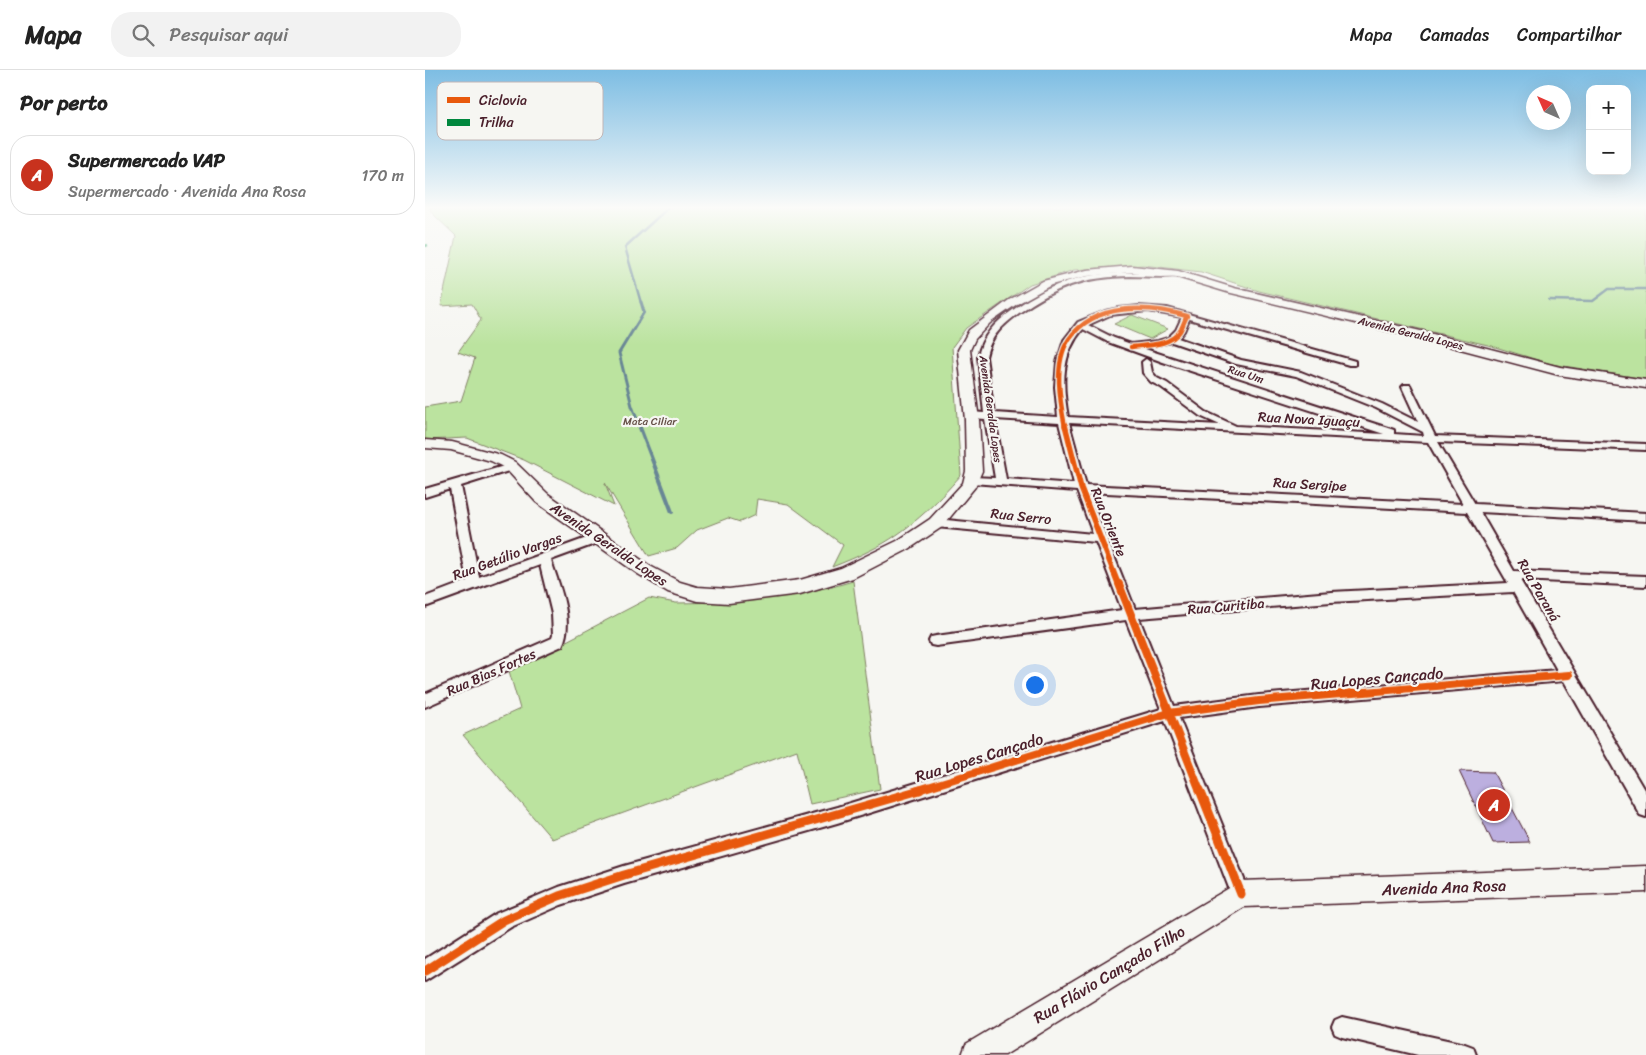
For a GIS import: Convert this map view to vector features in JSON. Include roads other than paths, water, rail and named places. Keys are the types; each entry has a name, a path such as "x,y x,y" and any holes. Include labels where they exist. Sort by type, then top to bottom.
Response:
{"main road":[{"name":"Avenida Geralda Lopes","path":"425,444 473,450 495,458 511,467 542,498 644,570 674,587 697,594 729,596 800,587 847,573 903,545 936,522 972,480 974,471 972,415 964,350 973,332 1013,302 1047,283 1087,273 1131,269 1178,274 1231,290 1425,336 1559,371 1646,384"},
{"name":"Avenida Ana Rosa","path":"1241,894 1646,879"},
{"name":"Rua Flávio Cançado Filho","path":"977,1055 1241,894"}],"street":[{"name":"Avenida Geralda Lopes","path":"1001,481 989,416 982,357 983,349 990,335 1009,316 1049,290 1083,278 1178,274"},
{"path":"1081,324 1103,314 1140,308 1161,309 1352,363"},
{"path":"1131,347 1149,345 1171,339 1181,330 1187,316"},
{"name":"Rua Um","path":"1081,324 1103,336 1192,369 1406,438"},
{"name":"Rua Oriente","path":"1081,324 1070,337 1061,364 1060,393 1064,421 1081,488 1103,539 1169,713 1241,894"},
{"path":"1171,339 1239,362 1298,374 1379,406 1429,434"},
{"path":"1146,362 1148,373 1154,380 1164,385 1203,414 1240,429"},
{"name":"Rua Paraná","path":"1407,386 1429,434 1646,809"},
{"name":"Rua Nova Iguaçu","path":"972,415 1406,438 1429,434 1646,447"},
{"path":"425,493 511,467"},
{"name":"Rua Sergipe","path":"972,480 1081,488 1646,517"},
{"path":"455,484 474,584"},
{"name":"Rua Serro","path":"936,522 1103,539"},
{"name":"Rua Getúlio Vargas","path":"425,602 599,538"},
{"name":"Rua Bias Fortes","path":"425,701 557,642 561,632 556,597 544,558"},
{"name":"Rua Curitiba","path":"936,641 1132,614 1515,581 1646,581"},
{"name":"Rua Lopes Cançado","path":"425,971 504,920 559,896 624,875 837,816 1169,713 1259,701 1569,675"},
{"path":"1342,1027 1465,1055"}],"waterway":[{"path":"627,253 641,303"},
{"path":"1549,300 1593,301 1609,289 1646,289"},
{"path":"640,427 632,406 619,353 644,312 641,302"},
{"path":"639,425 672,512"}],"place":[{"name":"Supermercado VAP","path":"1494,805"}],"park label":[{"name":"Mata Ciliar","path":"650,421"}]}
